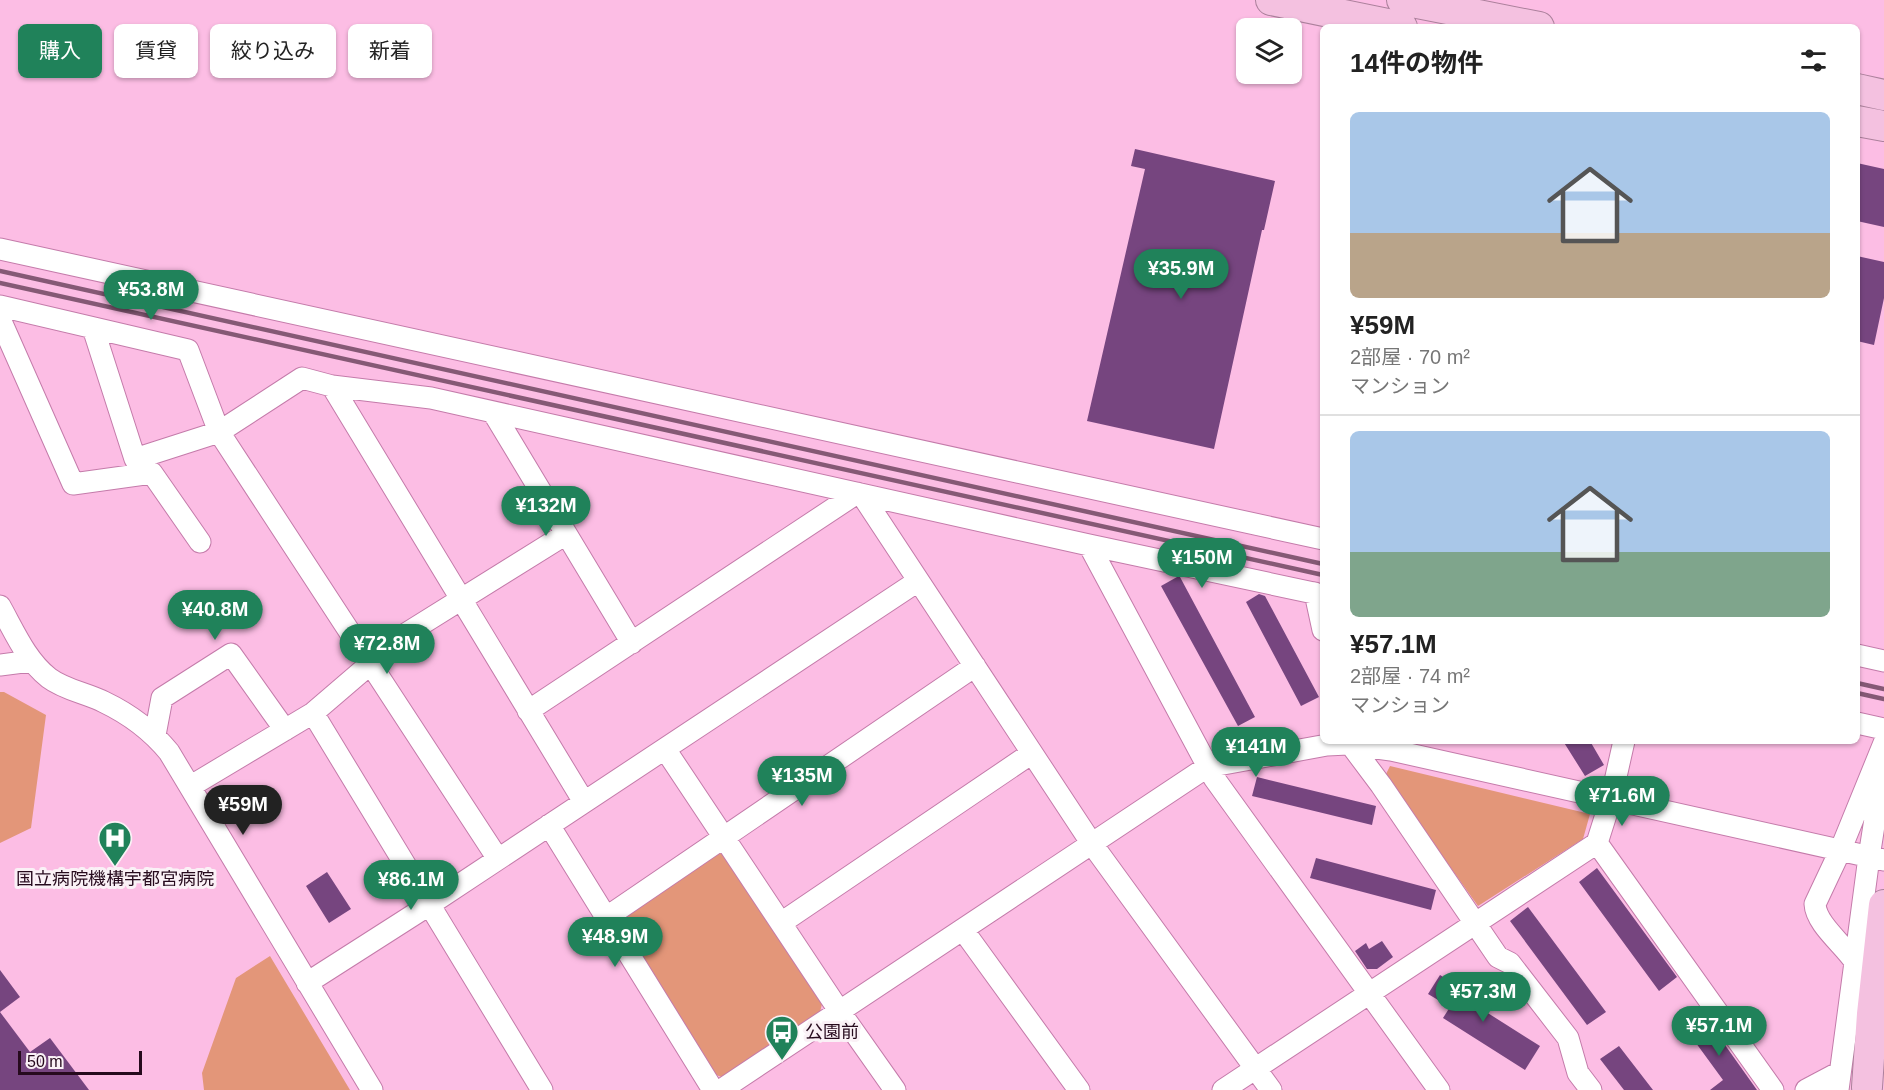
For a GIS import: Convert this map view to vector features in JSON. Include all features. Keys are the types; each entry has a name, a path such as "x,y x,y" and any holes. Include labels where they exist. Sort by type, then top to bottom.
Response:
{"highway":[{"path":"1271,0 1387,24"},
{"path":"1402,0 1524,24"},
{"path":"1860,90 1884,95"},
{"path":"1860,122 1884,126"},
{"path":"1853,1085 1872,1014 1884,905"},
{"path":"1853,1085 1884,1002"}],"street":[{"path":"0,249 1320,538"},
{"path":"0,306 188,350 219,432 498,859"},
{"path":"0,319 73,484 152,473 200,542"},
{"path":"93,328 135,459 219,432 302,378 332,386 431,398 1319,594"},
{"path":"332,386 584,802"},
{"path":"493,412 632,643"},
{"path":"857,493 862,495 1092,844 1271,1090"},
{"path":"528,711 857,493"},
{"path":"191,786 313,713 404,635 566,534"},
{"path":"1089,545 1207,766 1439,1090"},
{"path":"308,983 918,581"},
{"path":"0,606 31,662 50,679 103,701 130,716 155,735 169,752 372,1090"},
{"path":"155,735 162,698 231,654 285,730"},
{"path":"1860,656 1884,661"},
{"path":"0,665 31,662"},
{"path":"607,917 975,666"},
{"path":"313,713 542,1090"},
{"path":"1860,724 1884,729"},
{"path":"1855,962 1815,913 1815,904 1840,851 1884,742"},
{"path":"721,1090 1207,766 1334,744"},
{"path":"1350,744 1381,785 1498,957 1510,963 1568,1038 1578,1073 1591,1090"},
{"path":"1359,744 1876,859"},
{"path":"1224,1090 1597,843 1611,799 1623,744"},
{"path":"666,748 840,1012 895,1090"},
{"path":"781,923 1032,753"},
{"path":"1806,1090 1853,1085 1855,962 1876,859 1884,762"},
{"path":"549,825 713,1090"},
{"path":"1597,843 1773,1090"},
{"path":"963,930 1079,1090"}],"shaded area":[{"path":"0,692 46,715 31,828 0,843"},
{"path":"1390,766 1590,814 1583,839 1478,906 1385,776"},
{"path":"716,852 727,855 823,1000 820,1012 724,1078 711,1073 622,926 626,914"},
{"path":"270,956 350,1090 204,1090 202,1073 236,978"}],"building":[{"path":"1135,149 1275,181 1264,230 1262,230 1214,449 1087,421 1145,169 1131,166"},
{"path":"1860,164 1884,169 1884,227 1860,222"},
{"path":"1860,257 1884,262 1884,298 1874,345 1860,342"},
{"path":"1180,577 1255,717 1238,726 1161,586"},
{"path":"1259,594 1265,596 1319,697 1301,706 1246,602"},
{"path":"1565,744 1592,744 1604,765 1585,776"},
{"path":"1257,777 1376,806 1372,825 1252,796"},
{"path":"1316,858 1436,890 1431,910 1310,878"},
{"path":"1597,868 1677,977 1659,991 1579,882"},
{"path":"327,872 351,909 329,923 306,886"},
{"path":"1528,907 1606,1012 1587,1025 1510,921"},
{"path":"1382,941 1393,957 1377,969 1367,969 1355,951 1366,943 1369,949"},
{"path":"0,970 20,997 0,1012"},
{"path":"1440,975 1488,1004 1483,1010 1540,1046 1525,1070 1443,1018 1450,1007 1428,994"},
{"path":"0,1012 30,1052 50,1038 89,1090 0,1090"},
{"path":"1703,1014 1757,1090 1710,1090 1723,1080 1685,1028"},
{"path":"1619,1046 1653,1090 1624,1090 1600,1059"}],"railway":[{"path":"0,271 1320,563"},
{"path":"0,283 1320,574"},
{"path":"1860,684 1884,689"},
{"path":"1860,694 1884,699"}],"place":[{"name":"国立病院機構宇都宮病院","path":"115,867"},
{"name":"公園前","path":"782,1061"}]}
